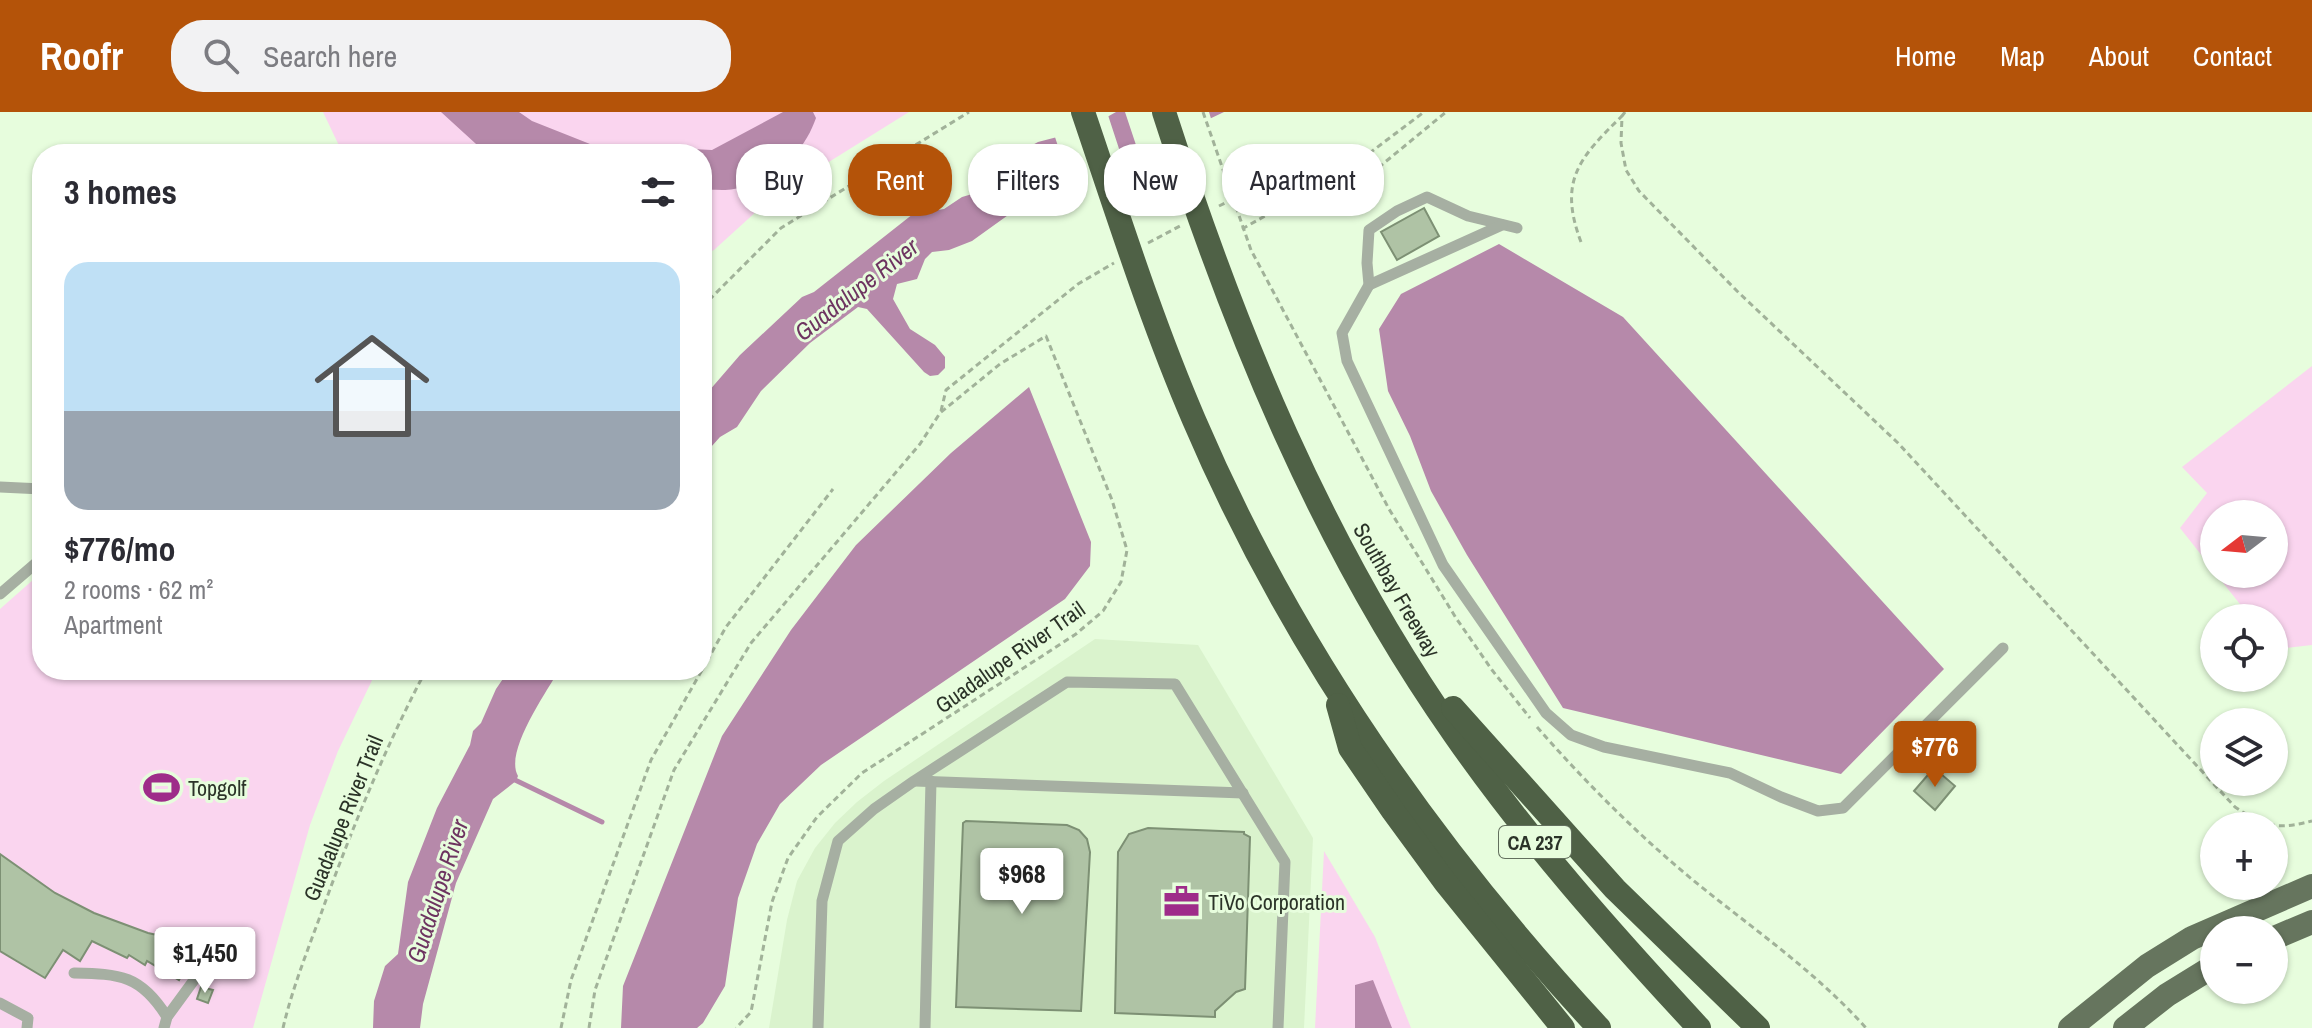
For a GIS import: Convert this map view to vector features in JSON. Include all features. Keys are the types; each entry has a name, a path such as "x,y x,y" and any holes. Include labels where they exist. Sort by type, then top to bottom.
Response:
{"highway":[{"path":"1083,112 1178,384 1221,481 1273,583 1396,780 1466,874 1599,1028"},
{"name":"Southbay Freeway","path":"1164,112 1243,336 1289,443 1340,545 1394,639 1454,733 1524,829 1606,928 1699,1028"},
{"path":"1394,639 1615,889 1758,1028"},
{"path":"1329,676 1350,748 1445,882 1563,1028"}],"main road":[{"path":"2070,1028 2147,966 2192,938 2312,886"},
{"path":"2288,932 2312,922"},
{"path":"2125,1028 2167,995 2200,975"}],"lane":[{"path":"1517,228 1468,216 1427,197 1397,211 1369,230 1369,285 1342,333 1347,361 1443,565 1546,713 1571,735 1604,747 1730,773 1818,811 1843,808 2003,648"},
{"path":"1369,285 1503,224"},
{"path":"0,487 32,489"},
{"path":"0,594 32,567"},
{"path":"818,1028 822,901 838,841 874,809 914,781 1067,682 1175,684 1243,793 1285,862 1278,1028"},
{"path":"914,781 1243,793"},
{"path":"925,1028 931,781"},
{"path":"166,1023 197,976 202,945"},
{"path":"74,973 113,974 132,980 155,997 166,1023"},
{"path":"0,1003 28,1018 27,1028"}],"path":[{"path":"712,297 781,228 969,112"},
{"path":"1203,112 1222,170"},
{"name":"Guadalupe River Trail","path":"940,413 946,390 1078,284 1253,189 1363,158 1424,112"},
{"path":"1242,229 1272,212 1373,172 1446,112"},
{"path":"1581,242 1572,216 1573,182 1587,151 1623,114"},
{"path":"1623,114 1621,143 1626,170 1639,191 1737,291 1898,443 2235,807 2258,822 2288,827 2312,821"},
{"name":"Guadalupe River Trail","path":"589,1028 595,990 674,770 751,643 920,444 940,413 1000,364 1046,336 1112,500 1127,550 1121,582 1103,611 1076,634 862,773 817,817 788,858 772,902 751,1012 736,1028"},
{"path":"712,652 726,627 833,489"},
{"name":"Guadalupe River Trail","path":"283,1028 313,934 355,821 421,680"},
{"path":"561,1028 571,980 651,760 696,680"}],"shaded area":[{"path":"323,112 909,112 858,144 848,144 848,150 832,160 832,144 736,144 736,216 751,216 712,251 712,144 338,144"},
{"path":"2312,366 2312,645 2288,648 2288,604 2240,604 2227,588 2288,588 2288,500 2202,500 2207,493 2182,467"},
{"path":"2200,502 2200,553 2180,528"},
{"name":"Topgolf","path":"32,581 32,680 372,680 338,751 310,825 253,1028 0,1028 0,609"},
{"path":"1095,639 1198,645 1313,838 1304,1028 769,1028 787,920 797,881 815,848 835,823 884,781"},
{"path":"1324,851 1375,937 1411,1028 1315,1028"}],"water":[{"path":"441,112 519,112 532,121 590,144 476,144"},
{"path":"783,112 813,112 816,118 803,144 736,144 734,189 712,190 712,150"},
{"path":"1116,112 1224,112 1157,144 1104,144 1104,169 1088,176 1088,144 1034,144 1084,130"},
{"name":"Guadalupe River","path":"968,195 968,216 1007,216 972,241 949,250 932,252 925,259 917,279 897,284 893,299 910,329 935,345 945,357 945,368 938,375 930,376 924,372 867,309 858,307 810,343 761,391 737,427 712,446 712,387 740,355 802,297 814,292 910,216 952,216 952,204"},
{"path":"1499,244 1623,317 1944,669 1841,774 1563,708 1467,555 1431,491 1410,436 1388,391 1379,329 1401,294"},
{"path":"1029,387 1091,542 1090,566 1065,599 821,765 780,804 757,844 738,898 725,986 703,1023 697,1028 621,1028 623,986 722,736 791,630 856,545 951,453"},
{"name":"Guadalupe River","path":"502,680 553,680 521,738 515,765 516,781 493,799 456,883 423,1004 420,1028 373,1028 374,1001 385,966 398,954 408,882 437,808"},
{"path":"1373,980 1392,1028 1355,1028 1355,985"}],"pier":[{"path":"1107,112 1117,144 1104,144 1104,174 1088,181 1088,144 1057,144 1054,134 1082,126"},
{"path":"1125,112 1209,112 1212,122 1167,144 1136,144"}],"building":[{"path":"1424,208 1439,236 1397,260 1381,232"},
{"path":"1934,768 1955,786 1935,810 1914,791"},
{"path":"963,823 1067,825 1079,830 1087,839 1090,852 1081,1011 956,1007"},
{"name":"TiVo Corporation","path":"1148,828 1244,832 1250,837 1245,989 1236,992 1215,1011 1215,1017 1115,1013 1118,852 1129,834"},
{"path":"0,854 55,893 94,913 148,933 189,942 179,980 147,961 145,965 129,955 127,958 92,941 80,961 63,950 45,978 0,951"},
{"path":"201,987 213,990 208,1003 197,999"}],"waterway":[{"path":"513,779 602,822"}],"place":[{"name":"Topgolf","path":"162,788"},
{"name":"TiVo Corporation","path":"1182,902"}]}
